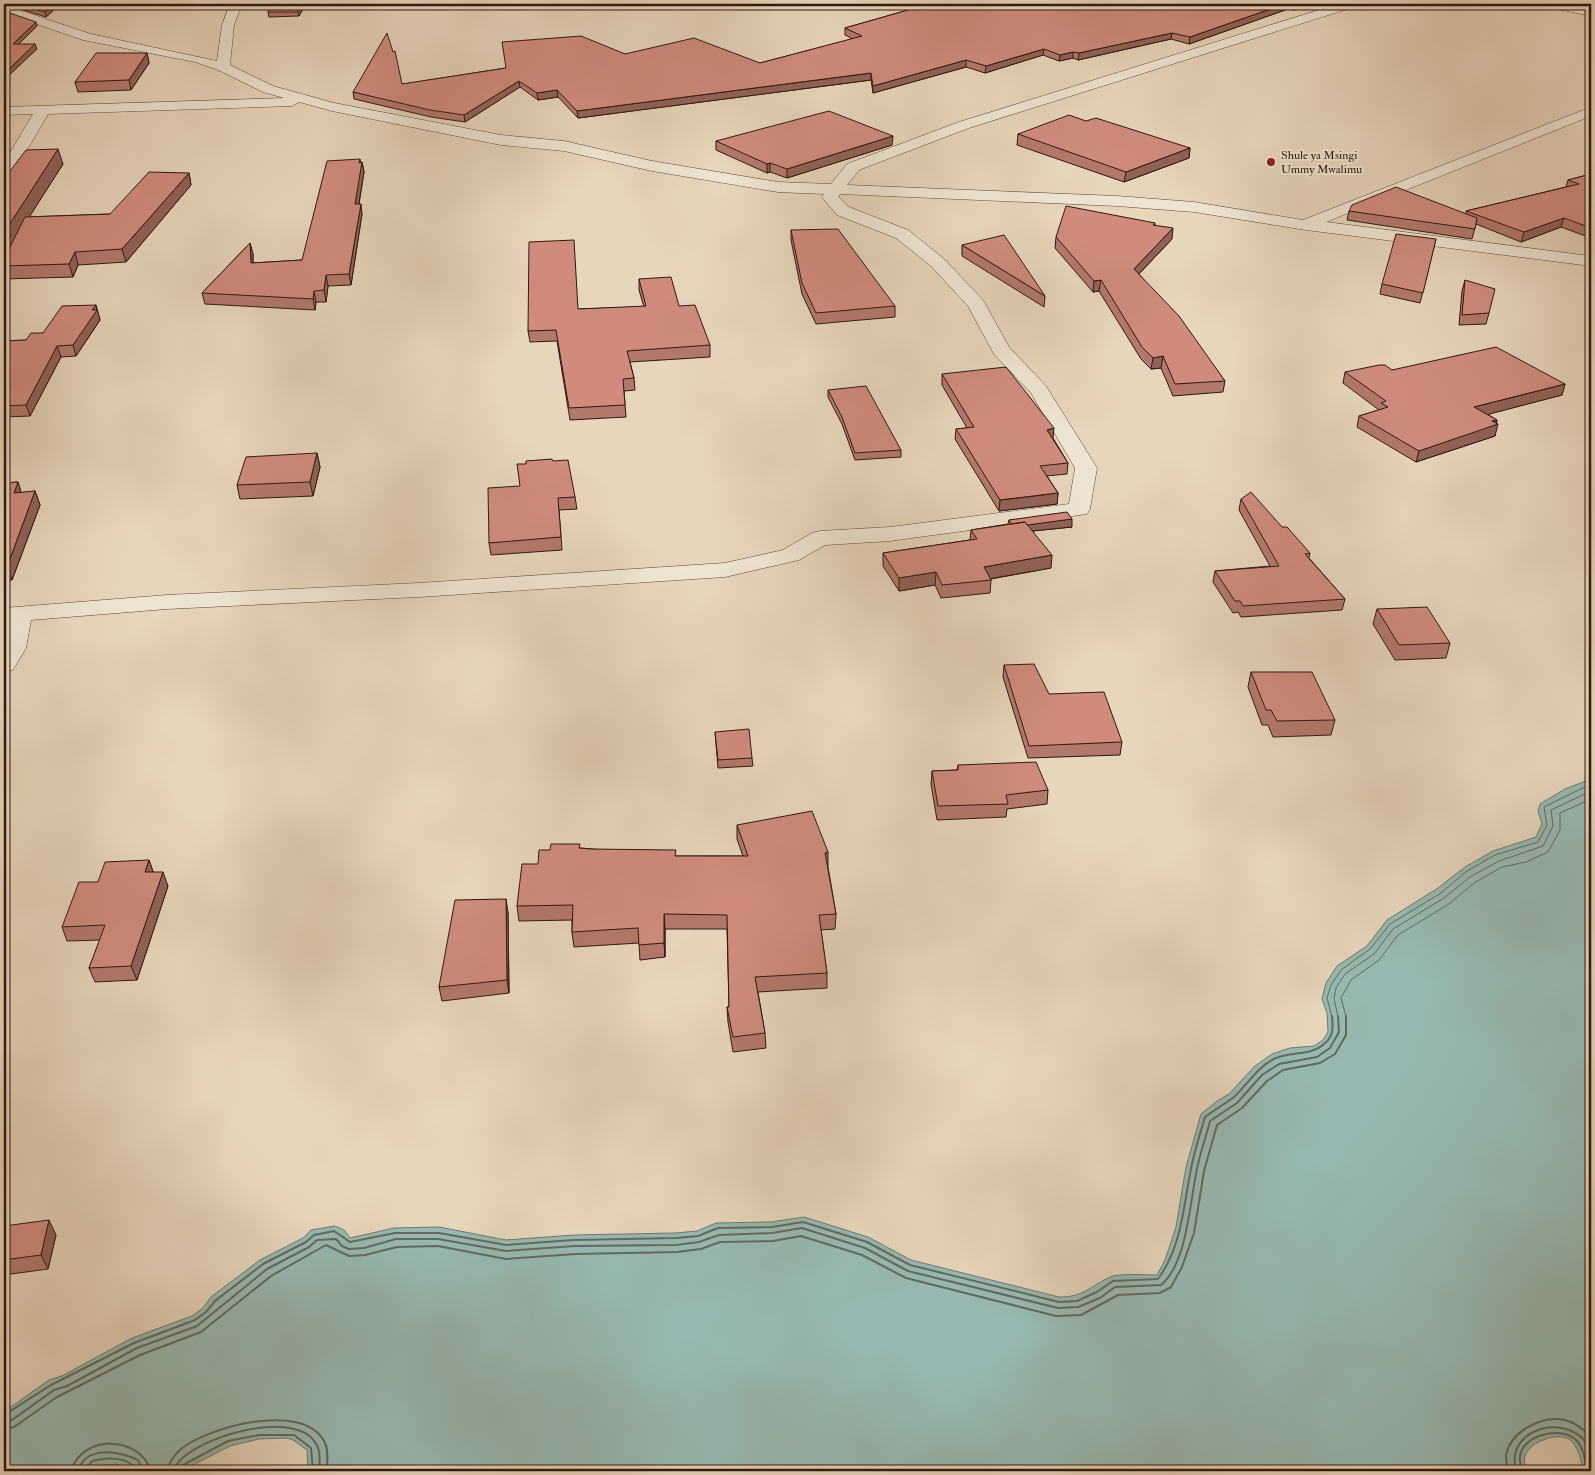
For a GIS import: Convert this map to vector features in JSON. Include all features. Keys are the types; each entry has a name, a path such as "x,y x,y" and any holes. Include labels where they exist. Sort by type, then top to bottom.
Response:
{"street":[{"path":"223,67 228,25 236,4"},
{"path":"4,664 14,648 12,614 167,602 419,590 725,570 791,556 820,538 890,534 1078,509 1086,468 1039,390 1001,350 976,304 937,262 902,234 843,211 830,197 853,167 964,125 1350,4"},
{"path":"1552,4 1591,12"},
{"path":"4,9 88,36 198,58 223,67 268,89 313,102 501,140 564,146 662,168 778,187 1117,201 1194,208 1306,225 1591,261"},
{"path":"4,111 313,102"},
{"path":"4,176 44,110"},
{"path":"1306,225 1591,111"}],"water":[{"path":"1591,779 1591,1471 1583,1471 1579,1454 1572,1442 1564,1437 1558,1437 1544,1440 1532,1446 1524,1460 1528,1471 308,1471 307,1450 287,1438 259,1439 230,1446 181,1471 136,1471 116,1464 93,1467 87,1471 4,1471 4,1412 49,1380 62,1376 132,1338 192,1316 203,1308 211,1297 260,1260 303,1238 311,1230 335,1226 344,1230 350,1238 394,1228 439,1227 506,1240 574,1235 676,1233 697,1231 716,1223 771,1222 804,1217 868,1237 911,1260 1059,1297 1068,1297 1081,1293 1114,1276 1157,1275 1165,1260 1176,1227 1186,1167 1201,1114 1229,1094 1255,1066 1272,1054 1290,1048 1314,1046 1323,1040 1328,1032 1327,1013 1322,999 1326,983 1337,966 1367,946 1387,920 1438,888 1465,867 1493,851 1536,837 1542,824 1538,811 1540,804 1565,789"}],"building":[{"path":"17,4 54,4 45,12"},
{"path":"272,4 303,4 298,12 268,12"},
{"path":"929,4 1285,4 1190,37 1172,33 1079,53 1073,52 1060,55 1044,49 986,66 966,60 873,86 871,73 577,111 557,90 537,93 519,81 464,115 430,110 353,92 387,33 393,52 395,51 402,84 506,68 502,42 581,36 625,54 694,38 760,63 862,36 845,28"},
{"path":"4,11 36,22 13,44 35,44 4,74"},
{"path":"96,53 147,53 129,80 75,82"},
{"path":"829,111 893,136 787,169 770,163 767,164 716,141"},
{"path":"1069,115 1086,121 1096,118 1190,148 1126,172 1018,134"},
{"path":"58,149 4,233 4,179 26,150"},
{"path":"360,159 359,163 362,162 355,204 361,204 349,274 326,275 324,290 314,291 313,299 202,293 250,243 251,263 302,260 327,161"},
{"path":"149,172 189,173 122,249 75,252 69,264 4,266 4,259 25,217 110,214"},
{"path":"1591,174 1591,228 1564,218 1524,232 1466,211 1579,184 1568,180"},
{"path":"1396,187 1477,218 1475,229 1349,211 1352,205"},
{"path":"1066,206 1173,228 1134,269 1179,316 1225,381 1175,384 1163,356 1153,358 1142,347 1101,280 1094,281 1056,237"},
{"path":"838,229 895,306 816,313 802,283 791,230"},
{"path":"1396,234 1436,239 1423,293 1382,284"},
{"path":"1004,235 1045,296 962,245"},
{"path":"574,240 578,309 646,306 639,279 671,277 679,306 695,305 710,345 627,351 634,378 623,379 625,405 569,408 556,330 528,331 529,242"},
{"path":"1465,280 1495,289 1489,313 1462,315"},
{"path":"96,305 92,310 97,310 73,345 57,346 26,405 4,406 4,341 26,340 31,333 43,333 62,306"},
{"path":"1496,347 1565,384 1474,407 1497,420 1492,421 1498,424 1419,451 1359,416 1388,407 1381,403 1386,401 1345,372 1379,365 1385,365 1392,370"},
{"path":"1006,367 1054,428 1047,430 1068,463 1040,466 1058,493 1000,500 956,429 974,427 942,374"},
{"path":"866,386 901,450 855,453 842,417 828,390"},
{"path":"317,453 310,482 237,485 246,457"},
{"path":"552,459 553,461 568,460 575,497 558,498 561,537 489,543 488,488 520,486 517,464 526,464 526,461"},
{"path":"18,482 14,493 35,491 7,567 4,567 4,483"},
{"path":"1251,492 1282,527 1287,527 1310,553 1305,554 1345,599 1243,606 1240,601 1235,601 1215,571 1279,566 1241,499"},
{"path":"1067,512 1072,519 1028,525 1025,522 1011,524 1009,520"},
{"path":"1025,522 1052,555 984,567 991,580 942,585 936,572 899,578 883,553 977,539 971,530"},
{"path":"1427,607 1450,643 1399,645 1377,609"},
{"path":"1034,664 1049,694 1104,692 1122,742 1029,746 1004,665"},
{"path":"1251,672 1312,672 1335,720 1277,721 1271,710 1266,710"},
{"path":"749,729 752,758 718,760 715,732"},
{"path":"1036,762 1048,790 1006,795 1008,804 938,806 932,771 958,770 958,765"},
{"path":"812,811 828,852 825,853 836,914 819,915 827,973 755,977 765,1033 733,1037 727,1007 729,1007 727,915 664,914 664,943 639,945 638,928 572,932 573,905 517,906 522,864 538,864 539,850 550,850 551,844 580,844 579,848 590,849 676,850 675,856 748,856 737,825"},
{"path":"149,860 145,872 163,872 131,966 89,968 105,925 62,927 79,882 98,882 105,862"},
{"path":"506,899 507,980 439,987 455,900"},
{"path":"49,1220 41,1255 4,1260 4,1226"}],"place":[{"name":"Shule ya Msingi Ummy Mwalimu","path":"1271,162"}]}
